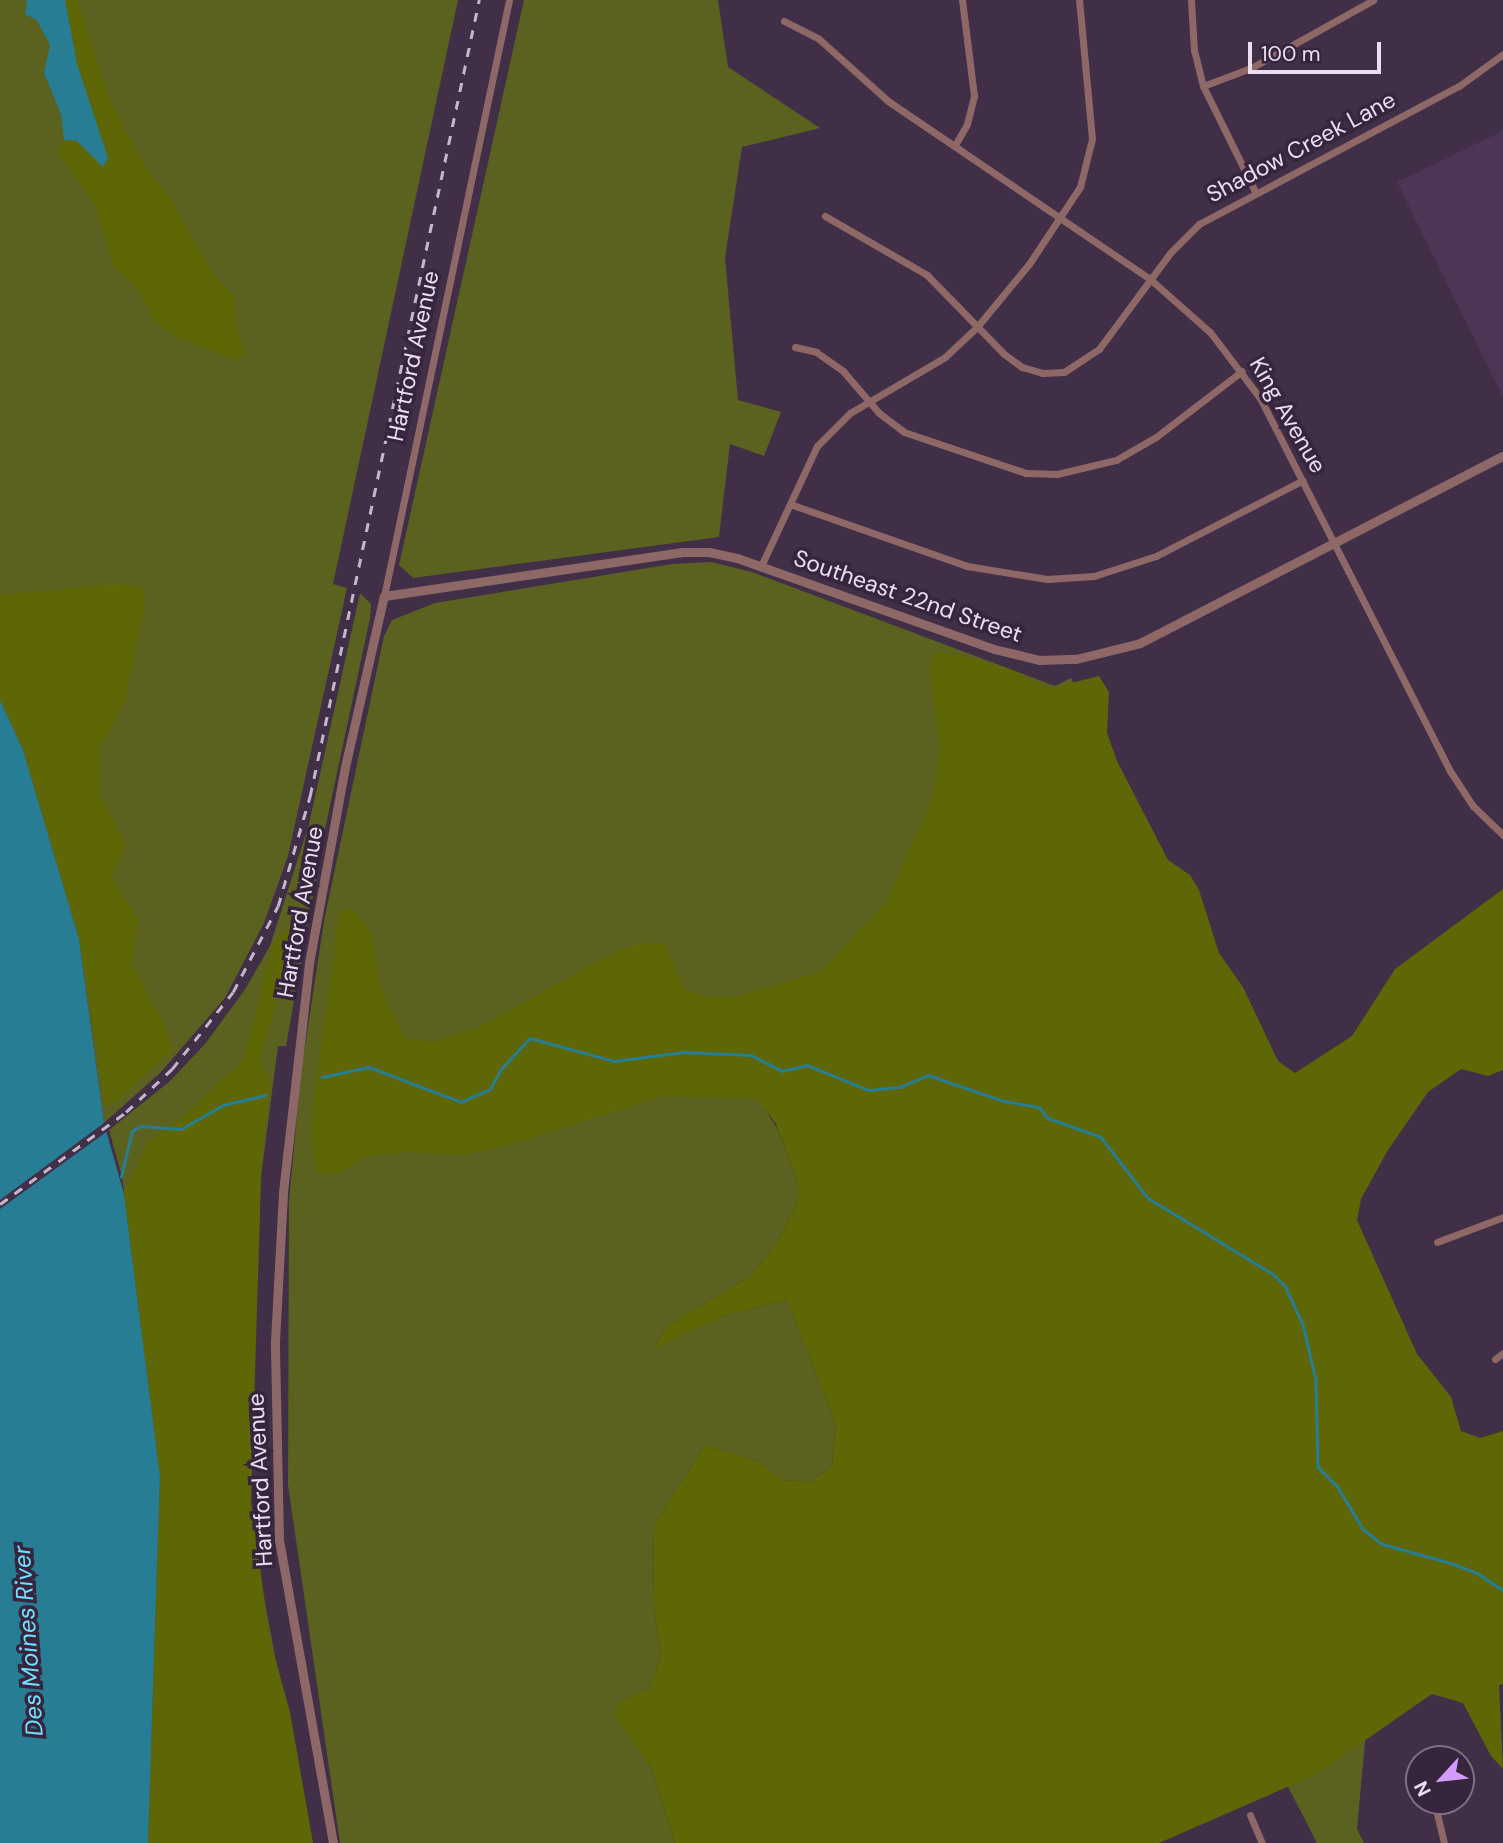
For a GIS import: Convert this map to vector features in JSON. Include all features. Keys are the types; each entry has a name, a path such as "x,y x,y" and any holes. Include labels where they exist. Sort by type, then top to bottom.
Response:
{"street":[{"name":"Hartford Avenue","path":"333,1843 279,1539 275,1341 283,1192 309,963 345,767 384,596 509,0"},
{"path":"955,145 967,124 974,96 962,0"},
{"path":"761,566 817,446 869,400 945,357 977,327 1061,220 1086,172 1092,139 1079,0"},
{"path":"1191,0 1194,50 1203,86 1255,191"},
{"path":"1203,86 1251,68 1373,0"},
{"name":"King Avenue","path":"784,21 819,38 888,101 1150,279 1192,313 1242,371 1303,480 1450,771 1473,806 1503,835"},
{"name":"Shadow Creek Lane","path":"825,216 927,275 977,327 1022,367 1043,373 1064,372 1100,349 1150,279 1199,224 1255,191 1436,98 1503,54"},
{"path":"795,347 825,358 890,424 924,440 1026,473 1057,474 1091,469 1135,450 1242,371"},
{"name":"Southeast 22nd Street","path":"384,596 681,552 721,554 994,649 1058,661 1103,655 1140,643 1503,456"},
{"path":"790,504 967,566 1047,579 1094,576 1156,556 1303,480"},
{"path":"1437,1242 1503,1217"},
{"path":"1495,1359 1503,1353"},
{"path":"1250,1815 1262,1843"},
{"path":"1437,1815 1444,1843"}],"shaded area":[{"path":"1503,131 1503,397 1397,182"}],"green space":[{"path":"0,0 458,0 333,584 347,588 288,856 264,923 225,998 160,1073 104,1123 79,939 23,750 0,700"},
{"path":"65,0 77,0 110,102 144,164 170,198 212,273 234,296 237,332 247,353 236,360 177,338 155,321 136,287 113,266 95,204 58,154 64,140 77,141 108,158 77,64"},
{"path":"524,0 718,0 728,67 820,128 742,147 725,258 738,400 781,412 764,456 730,444 719,537 413,578 399,565"},
{"path":"711,562 752,572 1055,686 1071,678 1251,1036 778,1108 759,1099 778,1130 798,1183 798,1202 779,1239 752,1275 668,1325 652,1348 724,1316 787,1300 836,1425 832,1466 811,1482 784,1480 758,1461 705,1445 654,1525 653,1603 661,1655 649,1689 621,1700 614,1714 652,1769 675,1843 340,1843 288,1485 289,1201 301,1072 324,921 384,636 392,620 435,603 672,564"},
{"path":"113,584 143,587 145,605 125,702 100,748 100,795 126,844 112,877 138,919 132,964 165,1026 173,1050 113,1104 105,1103 79,939 23,750 0,700 0,595"},
{"path":"360,593 371,604 370,618 324,834 286,1046 278,1046 248,1276 244,1494 311,1843 148,1843 160,1476 122,1177 109,1130 169,1082 205,1044 244,991 270,946 309,824"},
{"path":"943,651 1013,670 1047,689 1099,676 1109,692 1107,733 1117,761 1168,860 1190,875 1199,890 1219,953 1243,987 1278,1061 1295,1073 1352,1036 1395,969 1503,889 1503,1070 1488,1076 1461,1069 1428,1092 1388,1150 1361,1199 1357,1220 1417,1354 1451,1397 1461,1431 1480,1438 1503,1431 1503,1684 1499,1685 1503,1769 1491,1756 1463,1703 1432,1694 1315,1775 1159,1843 675,1843 652,1769 613,1714 621,1700 649,1689 661,1655 653,1603 654,1525 705,1445 758,1461 784,1480 811,1482 832,1466 836,1425 787,1300 724,1316 651,1350 668,1325 752,1275 779,1239 798,1202 798,1183 776,1124 757,1098 659,1097 499,1148 462,1155 405,1152 366,1157 337,1174 317,1172 311,1137 314,1097 340,910 351,908 372,933 379,983 404,1037 433,1042 477,1028 617,951 641,943 665,944 684,989 704,996 737,996 821,971 886,902 932,801 940,749 929,669 934,654"},
{"path":"296,920 295,941 259,1061 271,1083 262,1149 251,1502 270,1640 290,1712 313,1843 148,1843 160,1476 124,1194 148,1142 185,1115 244,1059 274,940"},
{"path":"1366,1731 1357,1829 1364,1843 1317,1843 1282,1775"}],"water":[{"path":"27,0 65,0 77,64 108,158 103,167 77,141 64,140 61,114 44,73 50,45 37,20 25,14"},
{"name":"Des Moines River","path":"0,700 23,750 79,939 104,1123 124,1194 160,1476 148,1843 0,1843"}],"pier":[{"path":"104,1123 109,1130 0,1209 0,1200"}],"waterway":[{"path":"322,1077 369,1067 461,1102 490,1089 501,1069 530,1038 614,1061 683,1052 751,1055 782,1071 807,1065 869,1090 900,1087 928,1075 1004,1101 1039,1107 1048,1118 1101,1137 1148,1198 1273,1274 1285,1286 1303,1324 1316,1380 1318,1467 1338,1487 1363,1529 1382,1544 1451,1563 1479,1574 1503,1590"},
{"path":"121,1177 132,1131 141,1126 181,1129 223,1105 266,1095"}],"railway":[{"path":"0,1204 126,1112 172,1069 233,992 278,906 310,796 479,0"}]}
